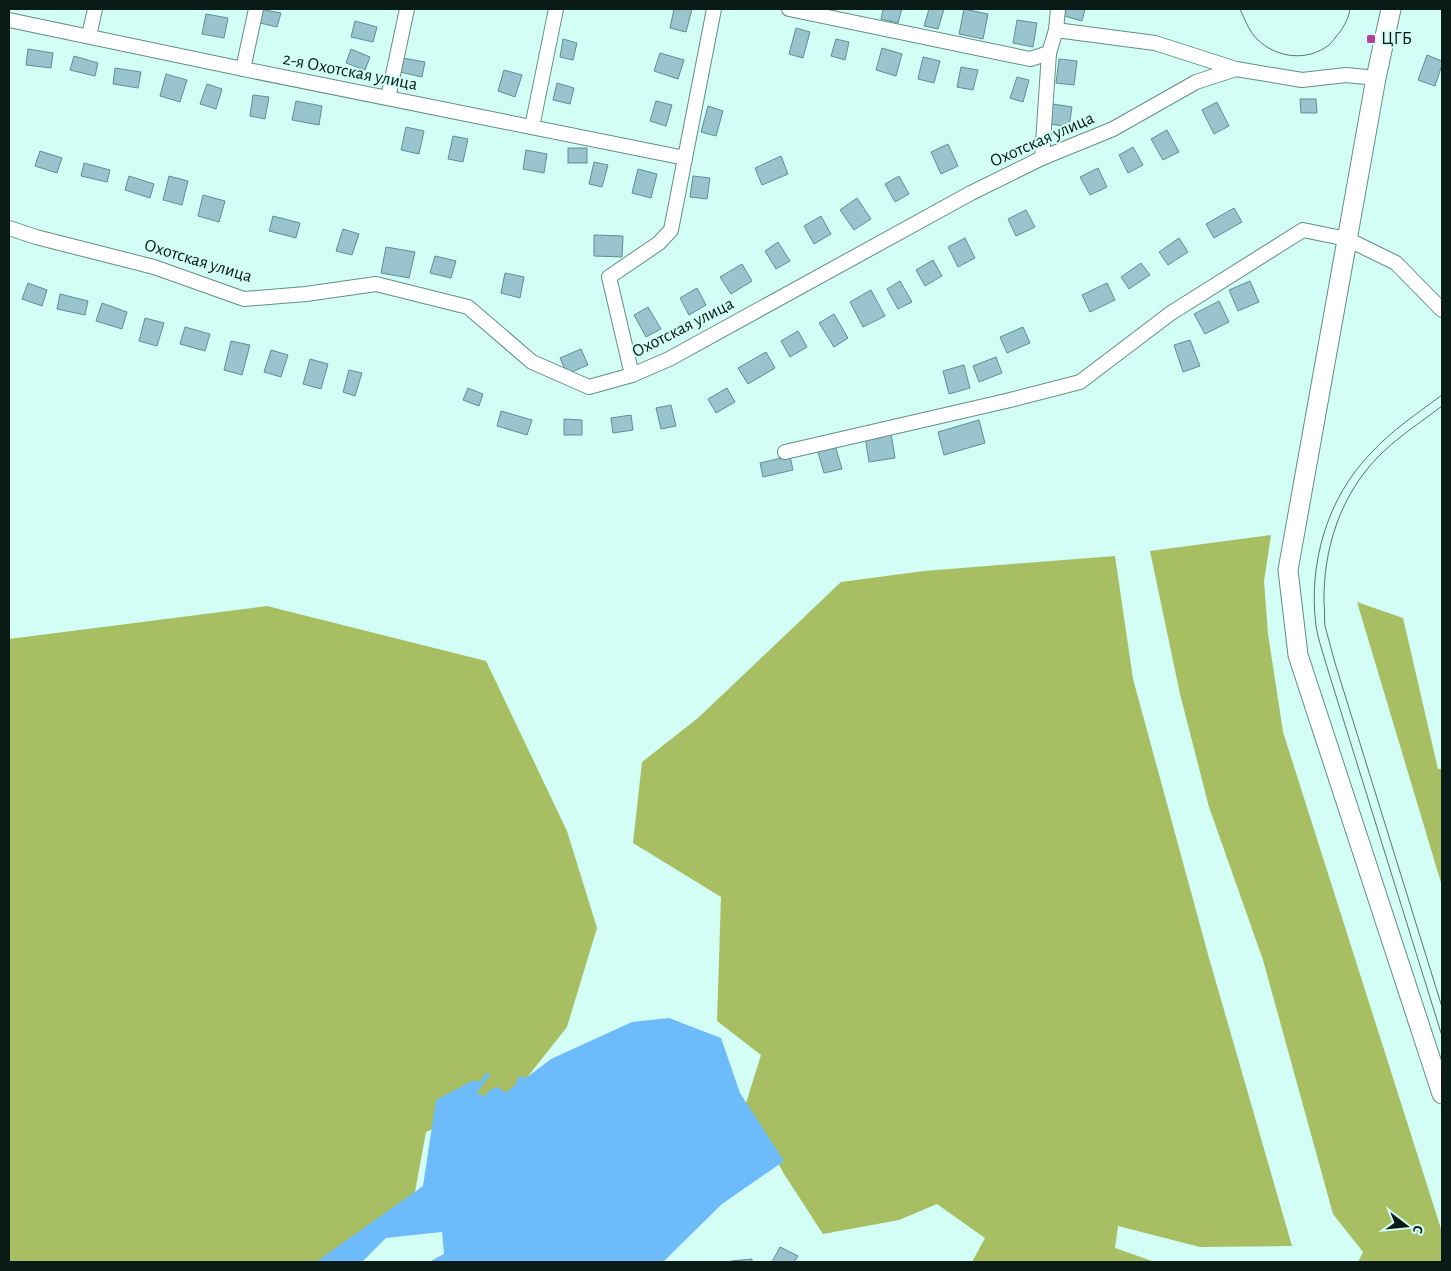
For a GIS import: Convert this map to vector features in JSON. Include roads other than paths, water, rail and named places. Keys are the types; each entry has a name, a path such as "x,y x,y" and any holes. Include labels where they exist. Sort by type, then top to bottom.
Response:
{"main road":[{"path":"1391,9 1376,78 1288,570 1298,655 1442,1094"}],"street":[{"path":"89,36 95,9"},
{"path":"243,69 256,9"},
{"path":"388,98 408,9"},
{"path":"532,126 556,9"},
{"path":"632,375 609,277 659,243 670,230 714,9"},
{"path":"789,9 1030,59 1048,53"},
{"path":"1042,158 1048,53 1056,30 1058,9"},
{"name":"2-я Охотская улица","path":"9,20 685,158"},
{"path":"1056,30 1155,43 1236,69 1302,80 1346,75 1376,78"},
{"name":"Охотская улица","path":"9,228 36,237 154,266 244,299 306,294 376,284 468,307 532,362 589,387 632,375 670,359 971,193 1042,158 1113,130 1196,82 1236,69"},
{"path":"785,452 1080,382 1171,313 1303,230 1347,239 1396,264 1442,310"}],"water":[{"path":"669,1018 721,1038 740,1093 784,1161 722,1204 663,1262 429,1262 444,1254 442,1232 386,1238 362,1262 316,1262 423,1186 436,1100 474,1080 480,1082 487,1072 490,1075 478,1091 478,1094 485,1096 490,1090 498,1087 506,1093 515,1085 519,1076 526,1078 551,1059 632,1022"}],"tram line":[{"path":"1240,9 1247,25 1257,39 1273,50 1292,56 1311,54 1329,45 1343,28 1350,9"},
{"path":"1442,395 1405,422 1379,445 1356,471 1343,490 1332,511 1318,556 1314,603 1316,626 1321,646 1442,1036"},
{"path":"1442,406 1400,437 1363,474 1343,507 1336,525 1324,583 1325,626 1335,663 1442,1007"}],"place":[{"name":"ЦГБ","path":"1371,39"}]}
